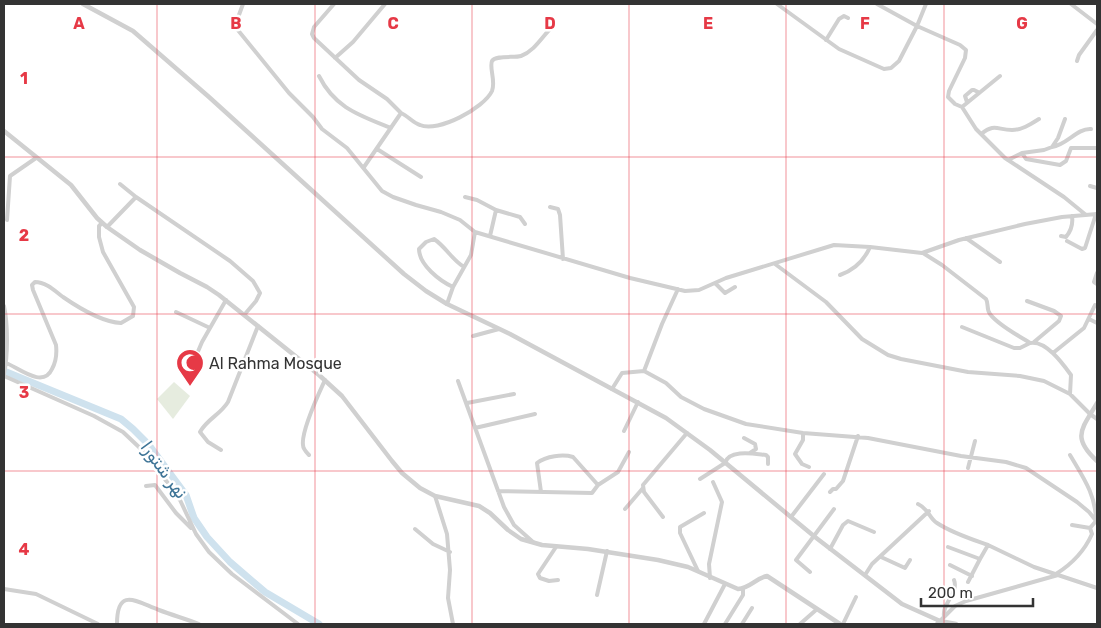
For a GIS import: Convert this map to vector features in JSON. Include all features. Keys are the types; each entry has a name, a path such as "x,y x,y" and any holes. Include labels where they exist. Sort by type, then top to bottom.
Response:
{"street":[{"path":"83,4 132,31 228,114 404,274 426,291 447,304 499,329 666,418 725,463 830,549 908,608 939,623 956,624"},
{"path":"243,4 236,23 237,30 289,93 322,129 347,148 386,194 454,217 475,232 630,278 692,291 838,244 922,253 942,265 986,299 990,314 996,320 1032,343 1053,353 1071,376 1070,394"},
{"path":"334,4 314,27 312,34 316,40 359,80 387,99 401,113 420,126 425,127 452,122 473,109 490,94 493,82 493,59 514,58 527,53 554,25"},
{"path":"335,58 353,42 385,4"},
{"path":"777,4 840,49 884,69 891,68 899,60 926,4"},
{"path":"877,4 917,26 960,45 966,50 965,58 948,96 956,104 962,106 981,134 1008,160 1086,214"},
{"path":"1072,4 1097,24"},
{"path":"826,40 839,19 844,16 848,18"},
{"path":"1077,61 1079,55 1097,30"},
{"path":"319,76 331,96 348,110 390,128"},
{"path":"962,106 1000,76"},
{"path":"364,167 401,113"},
{"path":"981,134 995,127 1017,130 1039,119"},
{"path":"1008,160 1022,153 1044,150 1052,146 1058,138 1065,120"},
{"path":"1052,146 1060,146 1086,128 1091,129"},
{"path":"4,131 71,185 107,227 140,250 206,286 226,300 325,380 348,403 402,473 412,482 435,496 479,506 516,536 535,543 658,560 698,571 738,589 751,586 767,576 816,610 841,624 856,597"},
{"path":"1022,153 1026,160 1060,164 1066,160 1071,148 1097,148"},
{"path":"378,149 421,177"},
{"path":"4,176 10,176 36,158"},
{"path":"7,220 10,176"},
{"path":"120,184 230,261 253,281 260,293 245,314"},
{"path":"1090,186 1097,188"},
{"path":"107,227 136,197"},
{"path":"465,197 477,200 496,210 520,217 524,224"},
{"path":"550,207 558,209 563,259"},
{"path":"490,236 496,210"},
{"path":"922,253 966,238 1025,224 1096,214 1085,248 1082,249 1067,241"},
{"path":"1061,236 1068,236 1073,222 1072,216"},
{"path":"4,371 42,378 50,373 54,365 57,352 56,346 33,290 33,283 39,282 47,285 80,308 112,322 121,323 133,316 134,307 101,247 99,226 102,223"},
{"path":"447,304 453,287 471,255 475,232"},
{"path":"966,238 1000,262"},
{"path":"453,287 432,272 419,255 419,249 426,242 434,239 443,245 452,258 464,267"},
{"path":"840,275 851,271 863,259 870,247"},
{"path":"775,264 826,302 862,339 888,355 968,372 1031,378 1058,386 1097,418"},
{"path":"1097,273 1094,282 1097,284"},
{"path":"715,283 725,293 734,287"},
{"path":"644,371 678,289"},
{"path":"188,374 193,360 226,300"},
{"path":"962,327 1014,348 1020,348 1032,343 1059,321 1061,316 1054,311 1027,301"},
{"path":"1053,353 1084,328 1095,305 1097,306"},
{"path":"4,306 6,317 4,371"},
{"path":"176,312 210,328"},
{"path":"1089,319 1097,323"},
{"path":"221,450 208,442 200,432 210,418 221,412 228,402 258,326"},
{"path":"473,336 499,329"},
{"path":"4,371 123,432 141,449 171,487 180,500 196,534"},
{"path":"612,389 622,373 644,371 666,383 681,397 713,413 746,424 803,433 858,436 970,458 997,460 1026,468 1077,502 1097,522"},
{"path":"309,455 303,448 304,438 314,403 325,380"},
{"path":"458,381 498,491 514,525 535,543"},
{"path":"467,403 514,394"},
{"path":"624,431 638,402"},
{"path":"1097,403 1082,428 1081,438 1082,444 1097,461"},
{"path":"475,428 535,414"},
{"path":"625,509 643,488 645,481 687,433"},
{"path":"803,433 803,440 795,454 802,464 809,467"},
{"path":"830,492 836,489 843,481 858,436"},
{"path":"744,438 755,444 756,449 753,453 746,454"},
{"path":"968,468 976,441"},
{"path":"498,491 592,493 598,485 618,472 629,452"},
{"path":"700,479 725,463 730,455 766,454 768,464"},
{"path":"1070,455 1090,488 1096,509 1097,522"},
{"path":"542,492 537,463 542,459 561,456 570,456 578,461 598,485"},
{"path":"791,517 824,474"},
{"path":"710,578 709,564 722,502 713,482"},
{"path":"146,486 155,485 176,513 221,564 298,624"},
{"path":"643,488 652,505 663,517"},
{"path":"435,496 447,534 450,552 448,598 453,624"},
{"path":"918,504 928,511 934,522 952,532 988,545 1016,559 1097,588"},
{"path":"810,572 796,560 834,509"},
{"path":"865,575 872,564 928,511"},
{"path":"698,571 680,533 680,527 704,513"},
{"path":"830,549 843,525 847,522 850,521 874,532"},
{"path":"1090,528 1097,522"},
{"path":"1072,525 1090,528"},
{"path":"939,623 955,606 966,601 1057,574 1071,564 1083,551 1092,534 1090,528"},
{"path":"416,529 434,544 450,552"},
{"path":"968,582 988,545"},
{"path":"556,547 538,574 540,578 549,581 558,580"},
{"path":"948,547 980,559"},
{"path":"596,595 607,552"},
{"path":"881,557 904,568 910,560"},
{"path":"950,565 972,576"},
{"path":"944,616 944,611 955,588 954,580"},
{"path":"704,624 725,584"},
{"path":"4,589 36,594 98,624"},
{"path":"725,624 743,595 743,589"},
{"path":"117,624 120,607 125,601 130,599 135,599 158,610 199,624"},
{"path":"742,624 752,608"},
{"path":"800,624 816,610"}],"shaded area":[{"path":"174,382 190,396 173,419 157,399"}],"waterway":[{"name":"نهر شتورا","path":"4,371 121,419 149,445 186,495 194,518 207,537 230,562 265,592 319,624"}],"place":[{"name":"Al Rahma Mosque","path":"190,387"}]}
